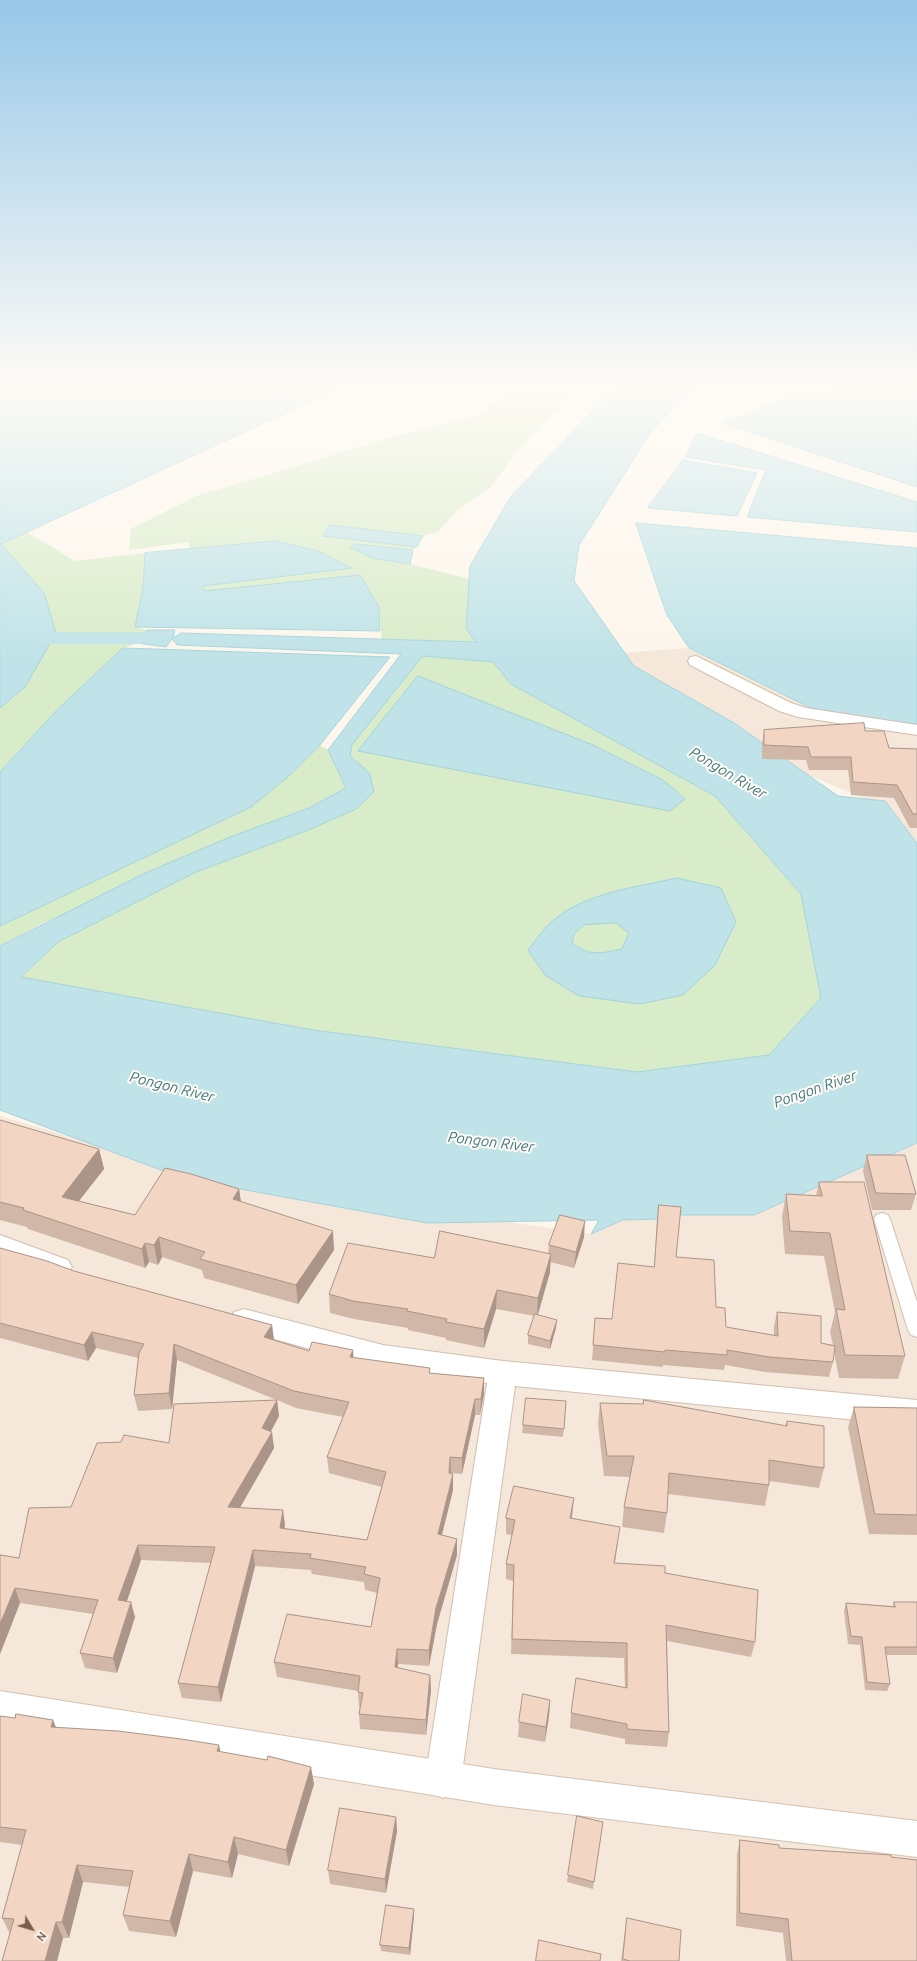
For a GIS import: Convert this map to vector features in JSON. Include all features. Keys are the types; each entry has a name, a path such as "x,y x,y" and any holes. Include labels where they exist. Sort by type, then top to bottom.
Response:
{"street":[{"path":"696,660 785,707 804,713 917,730"},
{"path":"0,1245 86,1277"},
{"path":"218,1313 383,1357 503,1373 666,1390 917,1413"},
{"path":"443,1780 503,1373"},
{"path":"0,1708 443,1780 917,1839"}],"lane":[{"path":"882,1219 917,1330"}],"shaded area":[{"path":"689,648 815,710 917,726 917,851 892,810 686,724 575,656"},
{"path":"0,1116 218,1180 591,1234 635,1215 754,1215 917,1143 917,1961 0,1961"}],"green space":[{"path":"258,478 498,478 490,488 456,511 438,532 423,536 323,535 417,547 413,550 355,544 372,558 410,564 470,579 466,629 477,642 382,639 379,607 205,591 202,586 351,567 318,551 276,541 189,549 189,542 129,550 131,529 196,496"},
{"path":"27,532 75,561 145,553 143,587 135,627 147,630 137,643 123,648 56,711 0,772 0,708 25,687 44,593 1,544"},
{"path":"423,656 493,662 511,684 715,796 801,894 821,998 769,1055 637,1072 313,1030 21,977 58,942 196,872 311,829 356,809 357,760 350,755 352,744"},
{"path":"320,745 328,750 346,788 309,808 43,923 0,946 0,926 251,807 290,775"}],"water":[{"path":"0,478 146,478 1,544 44,593 56,633 25,687 0,708"},
{"name":"Pongon River","path":"529,478 622,478 579,545 574,581 634,666 734,723 838,796 885,801 917,843 917,1143 754,1215 673,1215 659,1219 623,1220 591,1234 599,1220 427,1223 185,1179 0,1110 0,946 143,874 230,837 309,808 346,788 328,750 401,654 177,645 172,639 166,647 137,643 147,630 175,630 173,638 181,633 476,642 466,629 470,566 511,496","holes":["423,656 493,662 511,684 715,796 801,894 821,998 769,1055 637,1072 313,1030 21,977 58,942 196,872 311,829 356,809 374,792 370,774 350,755 352,745"]},
{"path":"670,478 755,478 737,516 648,508"},
{"path":"763,478 839,478 917,502 917,532 747,517"},
{"path":"888,478 917,478 917,487"},
{"path":"636,523 917,548 917,726 815,710 689,648 667,615"},
{"path":"330,525 423,536 417,547 323,536"},
{"path":"276,541 318,551 352,568 203,586 204,591 360,575 379,607 380,631 135,627 143,587 145,553"},
{"path":"355,544 413,550 410,564 372,558 351,548"},
{"path":"123,648 390,657 320,745 290,775 251,807 0,926 0,772 56,711"},
{"path":"418,676 593,745 663,780 685,799 670,811 358,751"},
{"path":"677,878 721,888 736,922 715,965 683,995 640,1004 579,996 545,975 528,950 545,928 558,916 573,907 590,899 607,894","holes":["616,923 629,933 622,949 608,952 590,952 572,943 574,934 584,925"]}],"building":[{"path":"864,723 865,731 884,731 889,748 917,749 917,814 913,814 897,785 853,782 851,757 811,757 808,747 764,745 764,730"},
{"path":"0,1120 99,1149 62,1197 135,1215 165,1168 191,1174 239,1189 233,1199 333,1231 296,1285 200,1259 205,1252 159,1237 154,1245 145,1243 142,1249 23,1210 24,1208 0,1202"},
{"path":"867,1155 905,1155 916,1194 876,1193"},
{"path":"819,1182 864,1182 905,1356 845,1355 836,1309 845,1310 830,1233 790,1231 786,1194 822,1196"},
{"path":"659,1205 681,1207 676,1257 714,1260 716,1307 725,1308 726,1327 778,1336 777,1312 821,1316 821,1343 835,1346 833,1362 769,1357 727,1350 727,1355 665,1350 665,1352 593,1345 595,1318 612,1319 618,1263 654,1267"},
{"path":"560,1215 585,1221 576,1252 549,1245"},
{"path":"440,1231 551,1254 538,1298 497,1290 484,1329 446,1322 447,1319 407,1311 408,1309 353,1301 329,1294 348,1243 434,1258"},
{"path":"0,1248 47,1261 74,1271 272,1325 264,1337 309,1351 312,1342 353,1350 350,1357 430,1368 429,1373 484,1378 481,1399 475,1399 462,1458 450,1457 449,1473 453,1474 438,1534 457,1539 436,1608 429,1650 397,1649 395,1667 430,1675 426,1720 359,1714 363,1693 358,1692 360,1676 274,1662 287,1614 371,1627 380,1578 364,1574 366,1567 310,1558 311,1554 253,1550 218,1687 178,1683 215,1547 138,1545 118,1600 131,1602 113,1658 80,1653 98,1600 15,1588 0,1624 0,1555 19,1558 29,1508 71,1507 97,1443 121,1442 124,1435 169,1443 174,1404 277,1400 262,1428 272,1432 228,1507 283,1510 280,1528 367,1540 386,1472 327,1457 349,1402 294,1391 174,1344 169,1393 134,1395 139,1353 144,1344 92,1332 84,1345 0,1323"},
{"path":"535,1314 557,1320 550,1341 528,1335"},
{"path":"526,1398 566,1401 564,1429 523,1425"},
{"path":"644,1400 787,1426 787,1421 824,1426 824,1468 769,1460 769,1485 669,1473 667,1513 624,1507 634,1456 607,1456 600,1403 643,1404"},
{"path":"854,1407 917,1408 917,1515 875,1514"},
{"path":"514,1486 574,1498 570,1518 620,1527 614,1563 665,1566 665,1573 758,1590 755,1642 666,1625 669,1732 627,1729 627,1724 571,1713 576,1678 627,1688 627,1643 512,1639 514,1565 506,1564 515,1520 506,1518"},
{"path":"894,1602 917,1602 917,1647 885,1647 890,1684 867,1682 862,1637 851,1636 846,1603 895,1607"},
{"path":"523,1694 550,1700 546,1727 519,1722"},
{"path":"16,1714 53,1720 51,1727 118,1731 181,1739 219,1745 217,1751 267,1760 268,1756 311,1767 286,1850 234,1837 228,1862 189,1854 170,1921 123,1915 133,1871 77,1865 62,1922 56,1922 45,1961 2,1961 14,1919 2,1918 26,1830 0,1827 0,1716 15,1718"},
{"path":"340,1808 396,1817 385,1879 328,1870"},
{"path":"577,1816 603,1822 594,1882 568,1875"},
{"path":"740,1840 779,1845 779,1848 891,1855 891,1857 917,1860 917,1961 792,1961 788,1919 740,1913"},
{"path":"386,1905 414,1909 409,1948 380,1945"},
{"path":"627,1918 681,1930 679,1961 630,1961 623,1959"},
{"path":"539,1940 601,1954 600,1961 536,1961"}],"waterway":[{"path":"0,638 141,638"}]}
